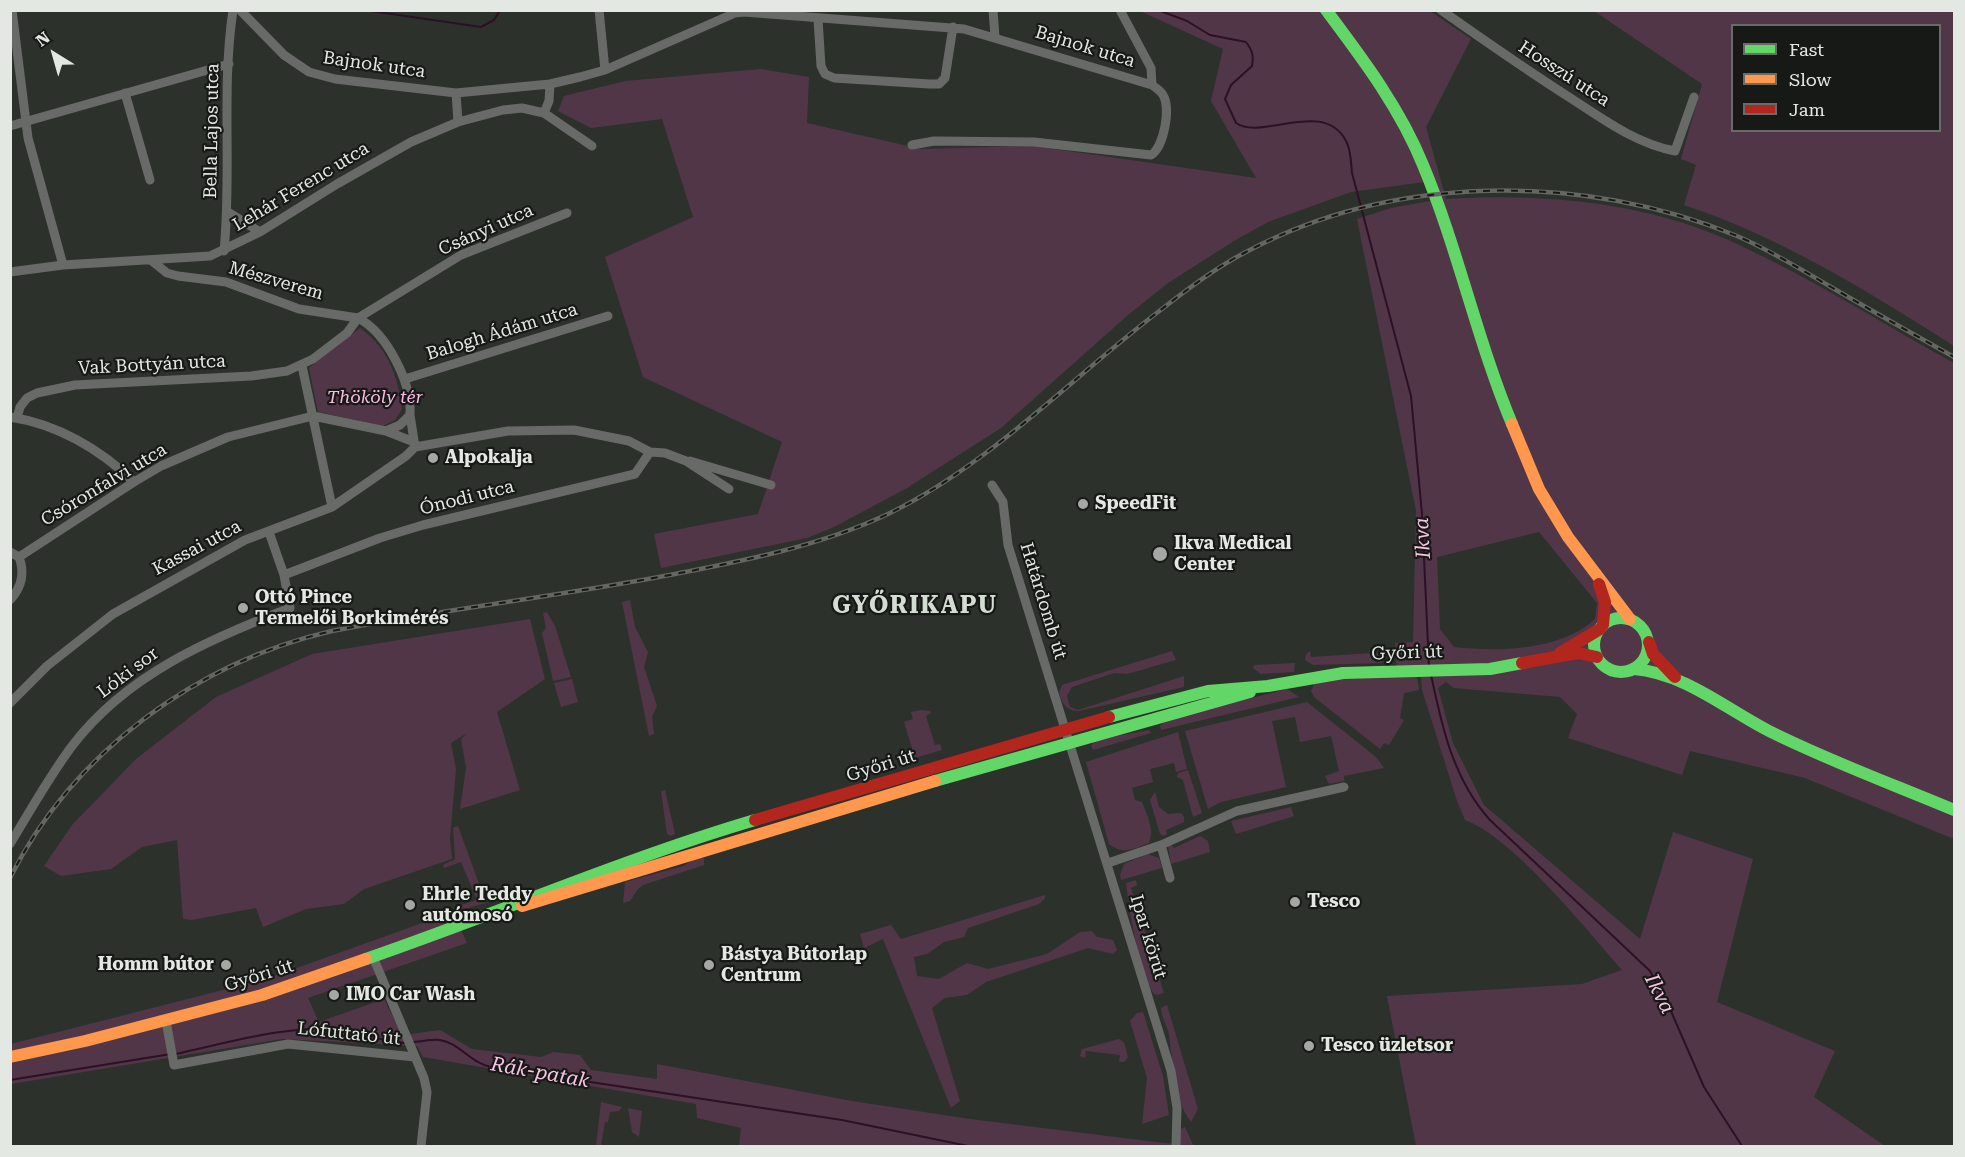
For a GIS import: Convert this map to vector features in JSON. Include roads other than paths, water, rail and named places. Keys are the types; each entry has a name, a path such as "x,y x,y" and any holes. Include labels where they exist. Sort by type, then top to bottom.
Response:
{"main road":[{"path":"1326,10 1369,65 1410,135 1446,226 1484,348 1519,444 1546,501 1597,576 1630,619 1643,630 1653,654 1681,682"},
{"path":"1597,576 1605,603 1601,627 1594,646 1597,657 1611,669 1625,672 1634,669 1652,670 1681,682 1770,732 1954,810"},
{"path":"1601,627 1614,619 1630,619"},
{"name":"Győri út","path":"1548,660 1601,627"},
{"path":"1634,669 1646,655 1648,642"},
{"name":"Győri út","path":"10,1057 166,1021 262,995 512,908 534,896 606,868 723,830 881,785 1065,728 1208,691 1268,686 1343,673 1417,669 1490,669 1578,653 1597,657"},
{"name":"Győri út","path":"512,908 536,904 632,871 1069,741 1268,686"}],"street":[{"path":"12,10 27,111 26,122 63,266"},
{"name":"Bella Lajos utca","path":"224,251 228,212 229,64 233,10"},
{"name":"Bajnok utca","path":"240,10 284,55 309,72 335,79 456,93 550,84 605,70 735,12 755,12 818,19 953,27 996,37 1152,85 1163,94 1167,106 1157,150 1146,156 1034,142 944,141 921,142 912,146"},
{"path":"599,10 605,70"},
{"path":"865,10 868,22"},
{"path":"993,10 996,37"},
{"name":"Bajnok utca","path":"1120,10 1151,68 1152,85"},
{"name":"Hosszú utca","path":"1446,12 1607,122 1653,146 1675,151 1694,97"},
{"path":"818,19 821,66 825,74 834,78 929,84 939,84 945,78 953,27"},
{"path":"10,126 229,64"},
{"path":"544,113 549,101 550,84"},
{"path":"125,93 150,180"},
{"path":"456,93 458,122"},
{"name":"Lehár Ferenc utca","path":"10,272 63,266 195,258 224,251 260,232 379,159 458,122 503,110 522,108 544,113 592,146"},
{"path":"228,212 260,232"},
{"name":"Csányi utca","path":"358,318 461,255 567,213"},
{"name":"Mészverem","path":"152,261 167,273 226,282 299,309 358,318"},
{"name":"Balogh Ádám utca","path":"405,379 608,316"},
{"path":"332,507 302,366 347,333 358,318 367,323 387,347 405,379 414,445"},
{"name":"Vak Bottyán utca","path":"14,418 27,398 37,393 75,385 272,375 302,366"},
{"path":"386,431 400,425 410,415"},
{"path":"313,416 386,431 414,445 508,431 554,430 606,435 629,441 650,452 665,453 771,485"},
{"name":"Csóronfalvi utca","path":"15,554 161,466 228,437 313,416"},
{"path":"14,418 57,431 87,446 106,457 134,482"},
{"name":"Kassai utca","path":"10,703 47,666 113,614 237,544 332,507 406,456 414,445"},
{"name":"Ónodi utca","path":"284,575 380,538 423,525 635,474 650,452"},
{"path":"686,461 729,489"},
{"name":"Határdomb út","path":"992,485 1003,502 1008,545 1069,741"},
{"path":"269,532 284,575"},
{"path":"10,600 21,581 15,554"},
{"name":"Lóki sor","path":"10,843 72,746 105,711 133,686 170,660 208,641 290,608 284,575"},
{"name":"Ipar körút","path":"1069,741 1171,1071 1177,1108 1176,1146"},
{"path":"1108,863 1161,845 1237,811 1344,787"},
{"path":"1161,845 1170,878"},
{"path":"373,957 416,1057 426,1092 421,1146"},
{"name":"Lófuttató út","path":"166,1021 173,1063 288,1044 416,1057"}],"waterway":[{"name":"Ikva","path":"364,10 481,27 494,20 500,10"},
{"name":"Ikva","path":"1158,10 1187,21 1210,35 1246,42 1253,56 1252,66 1231,85 1225,99 1236,123 1247,127 1308,121 1323,123 1336,129 1348,144 1352,173 1411,396 1422,514 1429,667"},
{"name":"Ikva","path":"1431,675 1451,752 1477,804 1490,820 1650,971 1667,1002 1704,1087 1742,1146"},
{"name":"Rák-patak","path":"176,1054 280,1032 323,1028 352,1030 387,1041 405,1043"},
{"name":"Rák-patak","path":"411,1042 437,1040 447,1042 477,1062 491,1067 842,1120 968,1146"},
{"name":"Rák-patak","path":"10,1080 171,1054"}],"railway":[{"path":"10,878 36,832 68,791 104,753 144,719 187,690 234,665 282,645 332,631 702,569 783,551 862,525 925,494 960,471 1028,420 1158,312 1223,265 1303,226 1364,207 1426,196 1490,191 1553,193 1617,201 1678,215 1761,247 1954,357"}],"place":[{"name":"Alpokalja","path":"433,458"},
{"name":"SpeedFit","path":"1083,504"},
{"name":"Ikva Medical Center","path":"1160,554"},
{"name":"Ottó Pince Termelői Borkimérés","path":"243,608"},
{"name":"Tesco","path":"1295,902"},
{"name":"Ehrle Teddy autómosó","path":"410,905"},
{"name":"Homm bútor","path":"226,965"},
{"name":"Bástya Bútorlap Centrum","path":"709,965"},
{"name":"IMO Car Wash","path":"334,995"},
{"name":"Tesco üzletsor","path":"1309,1046"}],"district":[{"name":"GYŐRIKAPU","path":"915,606"}],"park label":[{"name":"Thököly tér","path":"375,398"}]}
